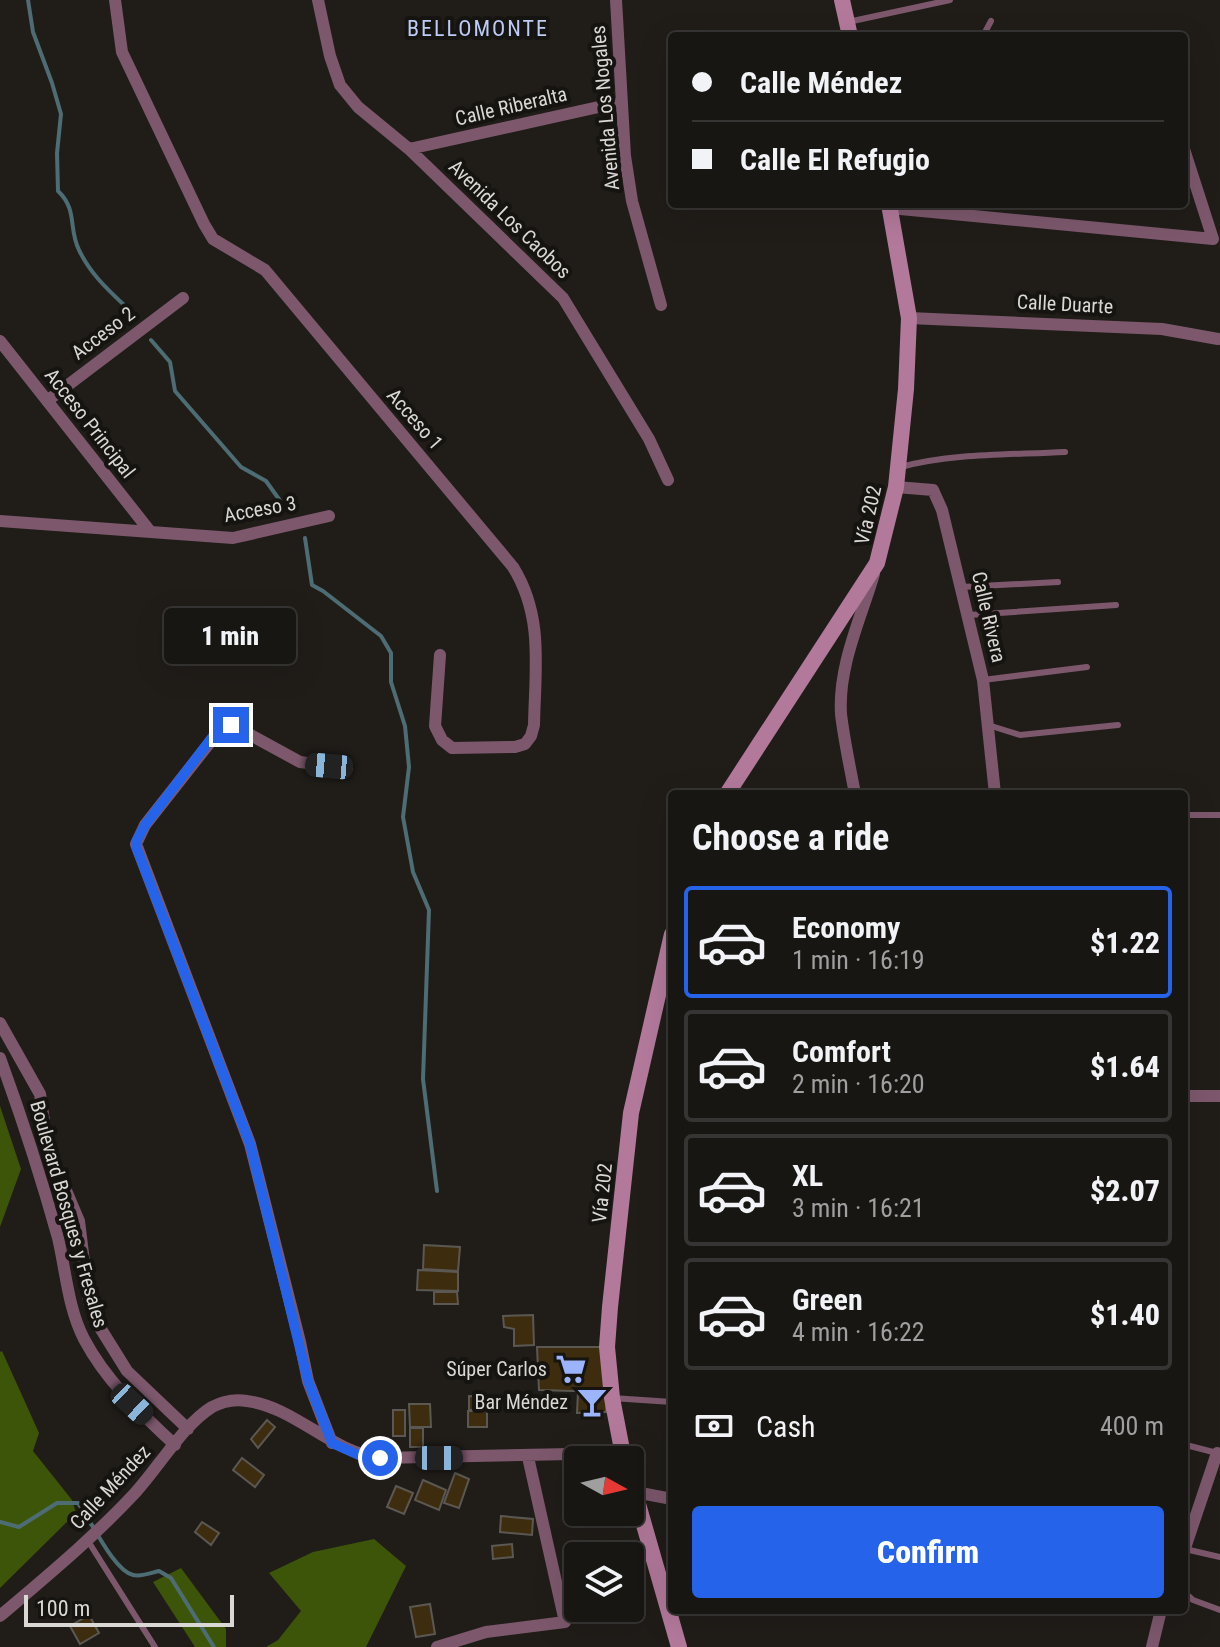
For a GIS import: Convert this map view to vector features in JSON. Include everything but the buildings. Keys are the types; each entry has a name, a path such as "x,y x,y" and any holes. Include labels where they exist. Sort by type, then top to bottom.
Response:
{"main road":[{"path":"842,0 848,29"},
{"name":"Vía 202","path":"730,790 877,563 896,487 906,389 909,318 889,208"},
{"name":"Vía 202","path":"621,1446 607,1347 631,1113 668,951"},
{"path":"644,1523 668,1608"},
{"path":"670,1614 679,1647"}],"street":[{"name":"Acceso 1","path":"115,0 122,52 213,239 265,270 354,381 398,428 513,567 525,587 536,627 534,725 525,744 515,747 452,748 442,740 435,726 440,655"},
{"name":"Avenida Los Caobos","path":"318,0 330,56 340,85 358,107 409,149 563,298 649,439 668,480"},
{"name":"Avenida Los Nogales","path":"616,0 625,156 632,201 661,305"},
{"name":"Calle Riberalta","path":"409,149 621,102"},
{"path":"909,208 1213,239 1188,161"},
{"name":"Acceso 2","path":"47,401 183,298"},
{"name":"Calle Duarte","path":"909,318 1162,329 1218,339"},
{"name":"Acceso Principal","path":"0,341 149,530"},
{"name":"Calle Rivera","path":"896,487 933,490 942,510 983,680 995,790"},
{"name":"Acceso 3","path":"149,530 233,538 329,516"},
{"path":"0,521 149,530"},
{"path":"854,790 841,712 842,687 854,635 877,563"},
{"path":"332,1443 308,1381 250,1144 136,844 145,825 222,727 236,727 300,762 347,768"},
{"name":"Boulevard Bosques y Fresales","path":"0,1023 40,1094 48,1148 79,1221 89,1302 99,1326 127,1371 188,1429"},
{"name":"Boulevard Bosques y Fresales","path":"0,1058 35,1152 72,1309 83,1336 96,1359 132,1404 175,1445"},
{"path":"1188,1096 1220,1096"},
{"name":"Calle Méndez","path":"0,1616 88,1541 137,1491 188,1429 212,1407 235,1400 250,1401 284,1413 332,1443 361,1456 564,1457"},
{"path":"1188,1541 1218,1453"},
{"path":"437,1647 486,1632 565,1622 528,1457"},
{"path":"644,1488 668,1498"},
{"path":"1152,1647 1160,1614"}],"lane":[{"path":"848,29 950,0"},
{"path":"985,32 991,21"},
{"path":"898,468 965,457 1065,452"},
{"path":"962,587 1058,582"},
{"path":"969,615 1116,605"},
{"path":"983,680 1087,667"},
{"path":"987,725 1020,735 1118,725"},
{"path":"1188,815 1220,815"},
{"path":"612,1398 668,1402"},
{"path":"1188,1446 1218,1453"},
{"path":"88,1541 155,1647"},
{"path":"1188,1551 1220,1557"},
{"path":"1188,1596 1220,1610"}],"green space":[{"path":"0,1106 21,1169 0,1227"},
{"path":"0,1352 39,1433 33,1451 72,1500 76,1513 0,1588"},
{"path":"374,1539 406,1566 366,1647 266,1647 278,1640 301,1611 269,1573 313,1552"},
{"path":"181,1568 226,1629 226,1647 195,1647 153,1582"}],"waterway":[{"path":"28,0 33,32 61,114 57,153 58,191 71,212 76,242 83,258 99,280 124,305"},
{"path":"151,340 170,362 175,391 241,467 266,481 281,502"},
{"path":"305,538 312,585 381,636 391,653 391,682 405,726 409,767 403,817 413,872 429,910 423,1079 437,1191"},
{"path":"0,1522 19,1527 57,1503 78,1503 110,1555 125,1571 139,1576 159,1571 171,1578 214,1647"}],"place":[{"name":"Súper Carlos","path":"571,1369"},
{"name":"Bar Méndez","path":"592,1402"}],"district":[{"name":"BELLOMONTE","path":"478,28"}],"route":[{"path":"231,725 217,731 145,825 137,840 137,849 250,1144 308,1381 332,1443 361,1456 380,1458"}]}
